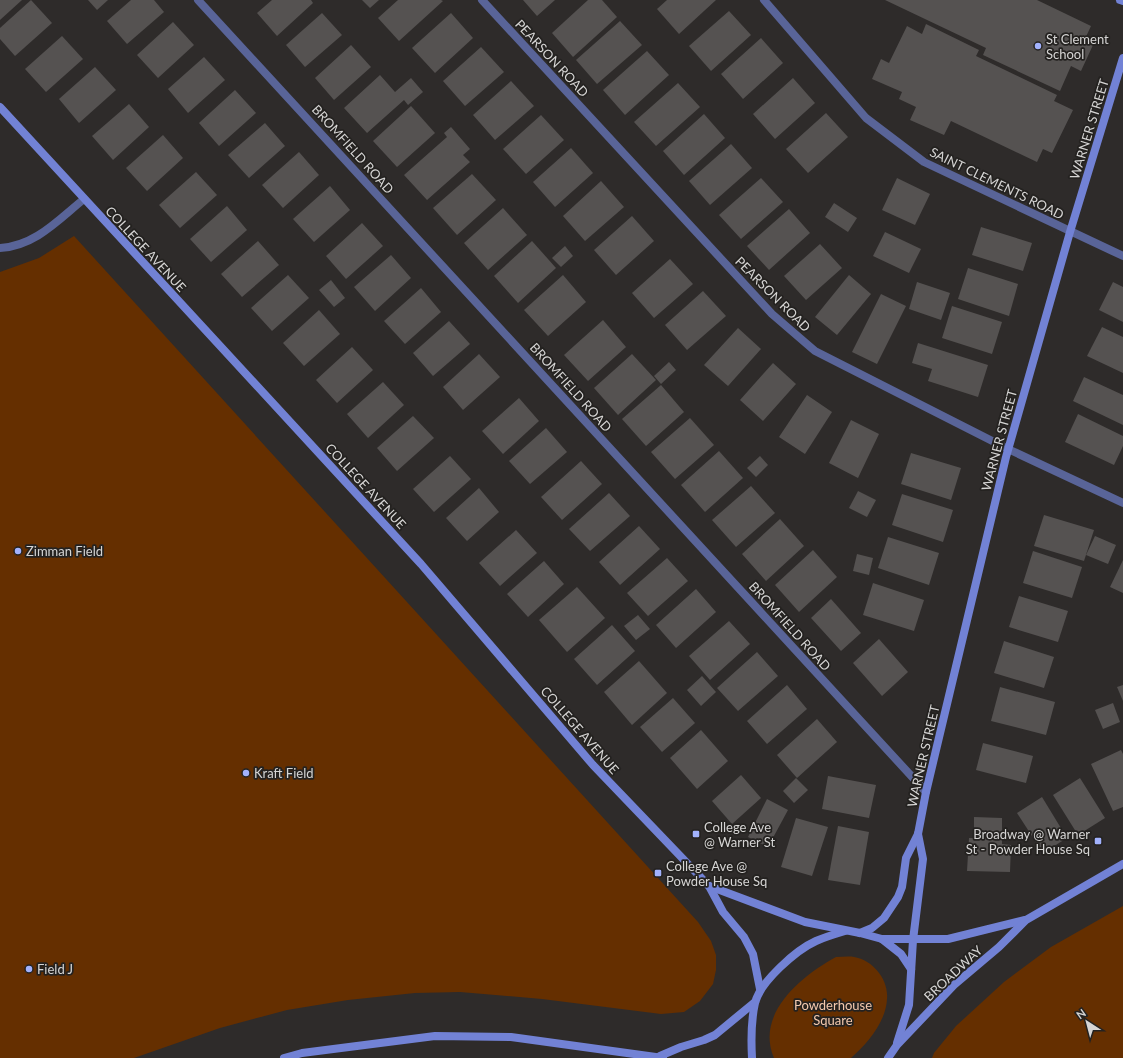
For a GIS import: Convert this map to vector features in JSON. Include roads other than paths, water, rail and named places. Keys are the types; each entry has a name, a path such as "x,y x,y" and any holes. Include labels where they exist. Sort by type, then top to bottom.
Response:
{"main road":[{"name":"WARNER STREET","path":"860,932 872,928 884,918 898,898 902,887 906,858 918,834 926,792 1008,449 1070,232 1123,58"},
{"name":"COLLEGE AVENUE","path":"0,107 84,200 421,564 594,766 709,886 723,912 744,937 753,954 760,989"},
{"name":"WARNER STREET","path":"897,1045 909,1005 913,940 923,859 918,834"},
{"name":"BROADWAY","path":"897,1045 954,985 999,947 1026,920 1099,876 1123,864"},
{"name":"COLLEGE AVENUE","path":"709,886 805,922 846,931"},
{"name":"BROADWAY","path":"882,939 948,939 1026,920"},
{"path":"752,1058 751,1035 755,1002 760,989 784,963 815,941 846,931 860,932 882,939 900,954 911,969"},
{"path":"284,1058 302,1053 435,1036 511,1037 661,1057 681,1046 704,1040 715,1035 755,1002"},
{"path":"888,1058 897,1045"}],"street":[{"name":"BROMFIELD ROAD","path":"198,0 926,792"},
{"name":"PEARSON ROAD","path":"482,0 772,314 815,351 1008,449 1123,503"},
{"name":"SAINT CLEMENTS ROAD","path":"764,0 866,118 924,162 1123,256"},
{"path":"0,248 9,247 37,238 84,200"}],"place":[{"name":"St Clement School","path":"1038,46"},
{"name":"Zimman Field","path":"18,551"},
{"name":"Kraft Field","path":"246,773"},
{"name":"College Ave @ Warner St","path":"696,834"},
{"name":"Broadway @ Warner St - Powder House Sq","path":"1098,841"},
{"name":"College Ave @ Powder House Sq","path":"658,873"},
{"name":"Field J","path":"29,969"}],"park label":[{"name":"Powderhouse Square","path":"833,1012"}]}
